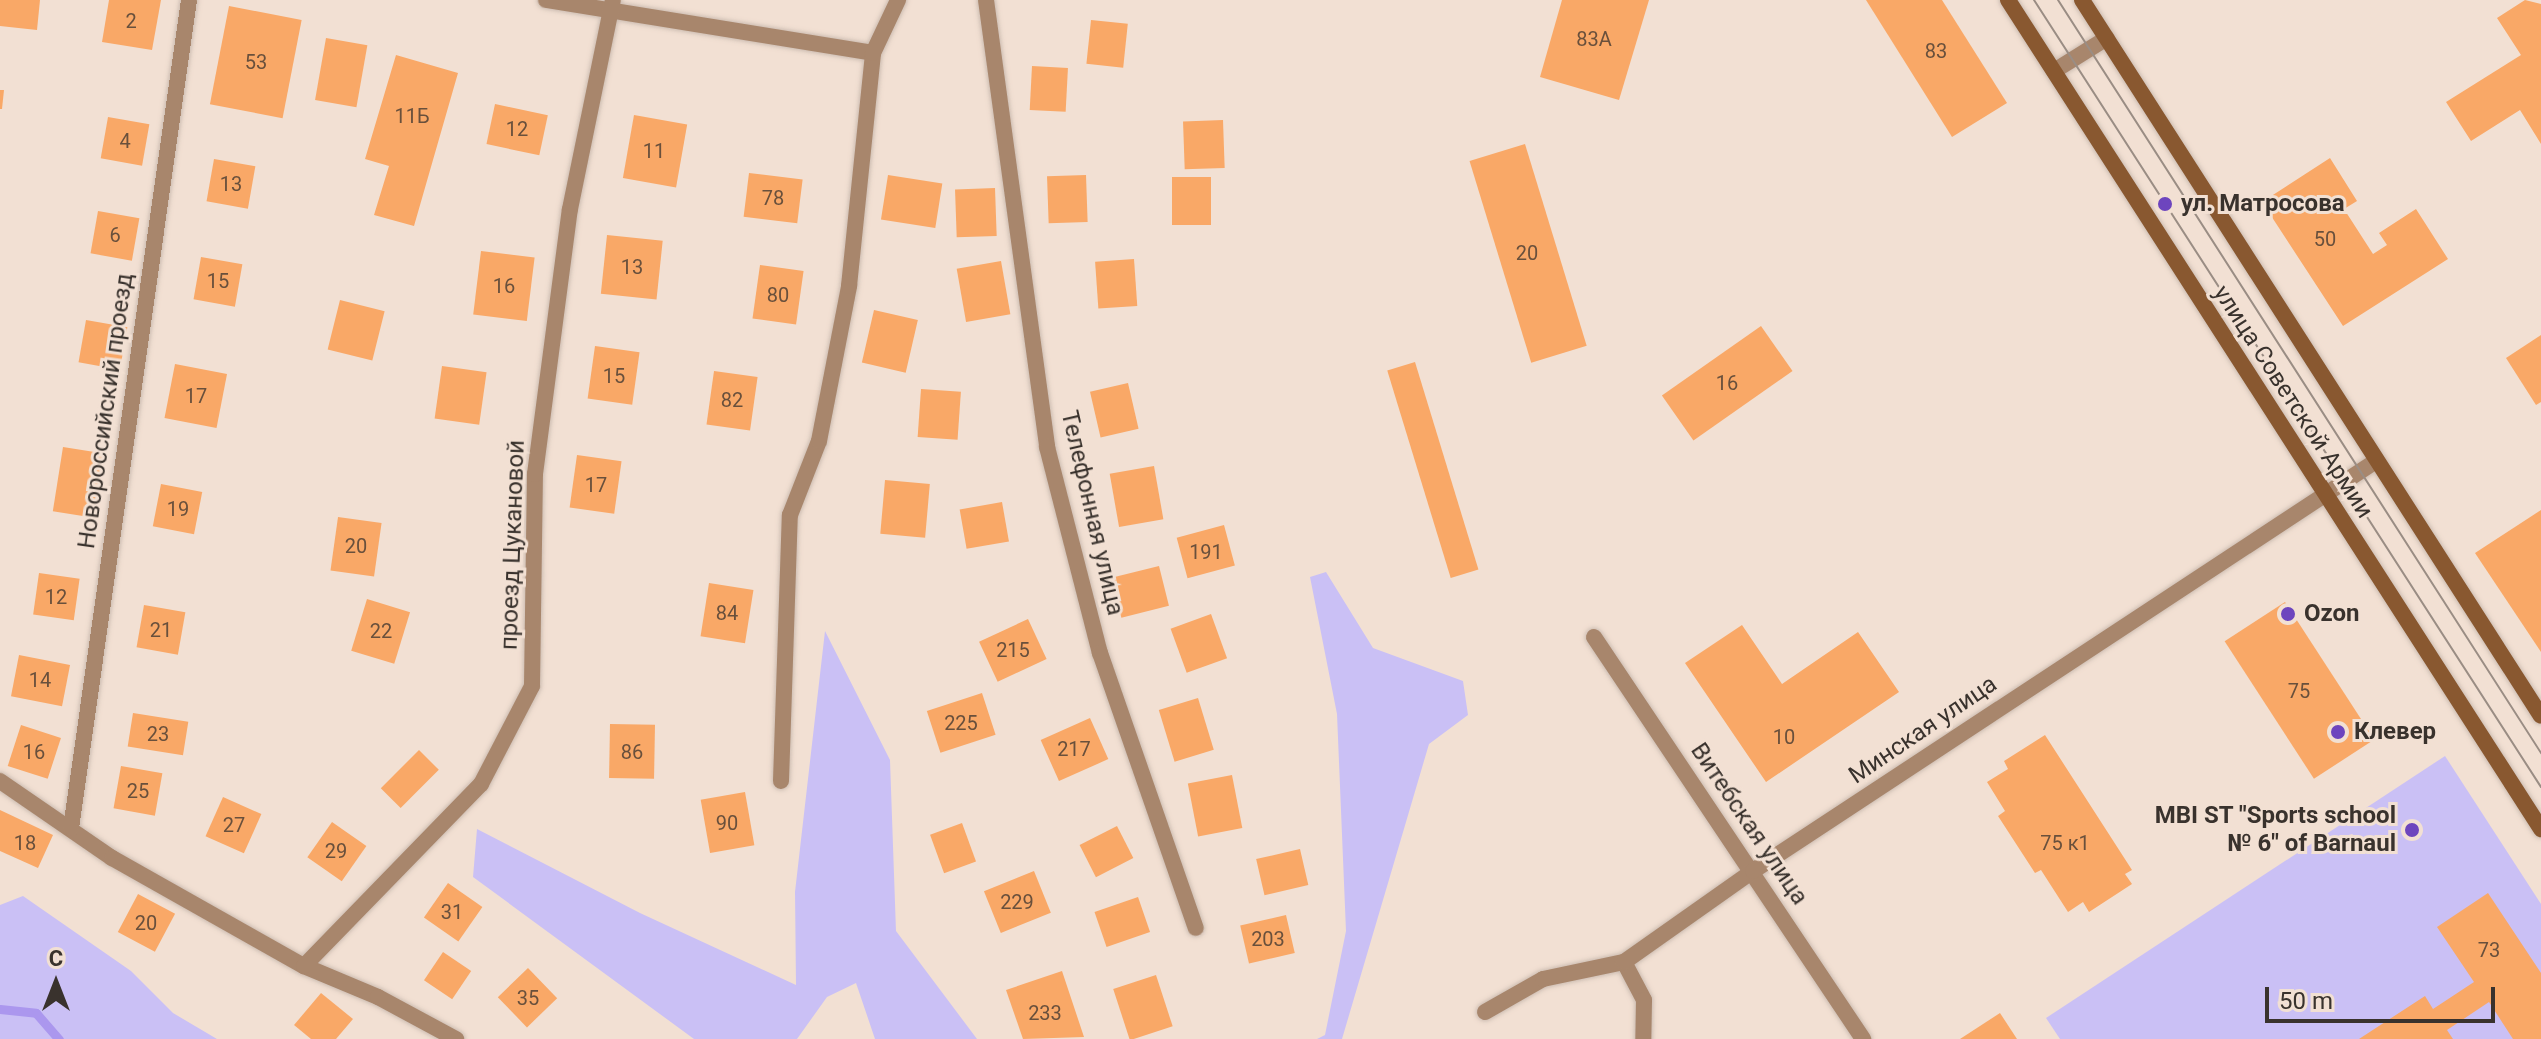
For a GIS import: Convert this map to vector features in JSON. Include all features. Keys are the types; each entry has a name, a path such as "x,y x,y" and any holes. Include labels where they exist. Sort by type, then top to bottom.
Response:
{"main road":[{"name":"улица Советской Армии","path":"2008,0 2541,829"},
{"name":"улица Советской Армии","path":"2082,0 2541,716"}],"street":[{"name":"Новороссийский проезд","path":"71,828 189,0"},
{"path":"546,0 612,6 873,53"},
{"path":"781,781 790,515 819,441 849,286 873,53 898,0"},
{"name":"Телефонная улица","path":"986,0 1047,447 1100,653 1196,928"},
{"name":"проезд Цукановой","path":"304,966 481,784 532,686 535,474 570,209 612,6"},
{"path":"2054,71 2107,38"},
{"name":"Минская улица","path":"1485,1012 1543,979 1624,962 1753,871 2376,461"},
{"name":"Витебская улица","path":"1594,637 1863,1039"},
{"path":"0,781 112,858 304,966 378,997 456,1039"},
{"path":"1624,962 1644,1000 1643,1039"}],"shaded area":[{"path":"1326,572 1373,648 1463,681 1468,715 1429,744 1342,1039 1317,1039 1325,1035 1346,931 1337,714 1310,577"},
{"path":"825,631 890,760 896,931 977,1039 875,1039 856,983 827,997 797,1039 694,1039 473,877 477,829 640,913 796,985 795,892"},
{"name":"MBI ST \"Sports school № 6\" of Barnaul","path":"2445,756 2541,904 2541,1039 2060,1039 2046,1018"},
{"path":"23,896 131,971 173,1013 217,1039 0,1039 0,905"}],"building":[{"path":"0,0 40,0 37,30 0,26"},
{"path":"109,0 161,0 152,50 102,42"},
{"path":"1562,0 1649,0 1619,100 1540,77"},
{"path":"1866,0 1942,0 2007,103 1952,137"},
{"path":"2525,0 2541,4 2541,144 2520,110 2471,141 2446,102 2521,55 2497,18"},
{"path":"229,6 302,20 283,118 210,104"},
{"path":"1091,20 1128,24 1123,68 1086,64"},
{"path":"326,38 367,45 356,107 315,100"},
{"path":"396,55 458,73 414,226 374,215 389,166 365,159"},
{"path":"1032,66 1068,68 1066,112 1030,110"},
{"path":"0,90 4,90 2,109 0,109"},
{"path":"495,104 548,115 539,155 486,144"},
{"path":"634,115 687,124 676,187 623,178"},
{"path":"108,117 149,124 142,166 101,158"},
{"path":"1223,120 1225,168 1185,169 1183,121"},
{"path":"1525,144 1587,346 1531,363 1470,161"},
{"path":"2330,158 2357,201 2344,209 2373,254 2387,245 2379,233 2416,209 2448,259 2343,326 2262,202"},
{"path":"214,159 255,166 248,209 207,201"},
{"path":"749,173 803,180 797,223 744,217"},
{"path":"888,175 942,184 935,228 881,219"},
{"path":"1086,175 1088,222 1049,223 1047,176"},
{"path":"1172,177 1211,177 1211,225 1172,225"},
{"path":"995,188 997,236 957,237 955,189"},
{"path":"98,211 139,218 132,261 91,253"},
{"path":"607,235 663,241 657,300 601,294"},
{"path":"481,251 535,258 527,321 473,315"},
{"path":"201,257 242,264 235,307 194,299"},
{"path":"1134,259 1137,306 1098,309 1095,262"},
{"path":"1001,261 1010,314 966,322 957,269"},
{"path":"760,265 804,271 796,325 752,318"},
{"path":"340,300 385,311 372,361 328,349"},
{"path":"874,310 918,320 906,373 862,363"},
{"path":"86,320 127,327 120,370 79,362"},
{"path":"1761,326 1793,371 1693,440 1662,395"},
{"path":"2541,335 2541,402 2536,405 2506,358"},
{"path":"595,346 640,352 632,405 588,398"},
{"path":"1415,362 1478,570 1451,578 1387,370"},
{"path":"175,364 227,374 217,428 165,418"},
{"path":"442,366 487,372 479,425 435,418"},
{"path":"714,371 758,377 750,431 706,424"},
{"path":"1128,383 1139,429 1101,438 1090,392"},
{"path":"921,389 961,392 958,440 918,437"},
{"path":"63,447 103,453 92,517 53,511"},
{"path":"577,455 622,461 614,514 570,507"},
{"path":"1154,466 1163,519 1119,527 1110,474"},
{"path":"885,480 930,484 925,538 880,534"},
{"path":"161,484 202,492 194,534 153,526"},
{"path":"1002,502 1009,541 967,549 960,509"},
{"path":"2541,510 2541,652 2475,553"},
{"path":"338,517 382,523 374,577 330,570"},
{"path":"1224,525 1235,566 1188,578 1177,538"},
{"path":"1159,566 1169,606 1121,618 1111,578"},
{"path":"39,573 80,579 74,620 33,615"},
{"path":"709,583 753,590 745,643 701,636"},
{"path":"367,599 410,612 394,664 351,651"},
{"path":"2285,602 2374,740 2314,779 2225,641"},
{"path":"144,605 185,612 178,655 137,647"},
{"path":"1211,614 1227,658 1187,673 1171,629"},
{"path":"1028,619 1047,659 998,682 979,642"},
{"path":"1742,625 1782,684 1858,632 1899,692 1766,782 1685,663"},
{"path":"19,655 70,665 62,706 11,696"},
{"path":"982,693 996,735 940,753 927,711"},
{"path":"1198,698 1214,750 1175,762 1159,710"},
{"path":"133,713 188,722 183,755 128,747"},
{"path":"1090,718 1108,759 1059,781 1041,740"},
{"path":"610,724 655,725 654,779 609,778"},
{"path":"21,725 61,738 48,779 8,766"},
{"path":"2045,735 2132,870 2125,874 2132,884 2089,912 2083,902 2068,912 2041,870 2035,873 1998,816 2005,811 1987,782 2008,769 2004,761"},
{"path":"419,750 439,770 401,808 381,788"},
{"path":"121,766 162,773 155,816 114,808"},
{"path":"1232,775 1242,828 1198,837 1188,784"},
{"path":"745,792 754,845 710,853 701,800"},
{"path":"223,797 261,814 244,853 206,836"},
{"path":"0,810 53,835 38,868 0,851"},
{"path":"332,822 366,846 342,881 307,857"},
{"path":"962,823 976,862 944,873 930,835"},
{"path":"1117,826 1133,858 1096,877 1080,845"},
{"path":"1300,849 1308,885 1264,895 1256,859"},
{"path":"1034,871 1051,913 1001,933 984,891"},
{"path":"448,883 482,907 458,941 424,917"},
{"path":"2488,893 2541,973 2541,1039 2513,1039 2489,1002 2447,1030 2453,1039 2359,1039 2425,996 2433,1009 2474,982 2437,927"},
{"path":"138,894 175,914 155,952 118,932"},
{"path":"1138,897 1150,932 1107,947 1095,912"},
{"path":"1286,915 1295,953 1249,964 1240,926"},
{"path":"443,952 471,971 452,999 424,980"},
{"path":"528,968 557,998 527,1027 498,997"},
{"path":"1062,971 1084,1037 1023,1039 1006,990"},
{"path":"1156,975 1173,1026 1129,1039 1113,989"},
{"path":"321,993 353,1019 336,1039 311,1039 294,1025"},
{"path":"2000,1013 2017,1039 1960,1039"}],"waterway":[{"path":"0,1009 36,1013 59,1039"}],"tram line":[{"path":"2034,0 2541,787"},
{"path":"2058,0 2541,753"}],"place":[{"name":"ул. Матросова","path":"2165,204"},
{"name":"Ozon","path":"2288,614"},
{"name":"Клевер","path":"2338,732"},
{"name":"MBI ST \"Sports school № 6\" of Barnaul","path":"2412,830"}]}
